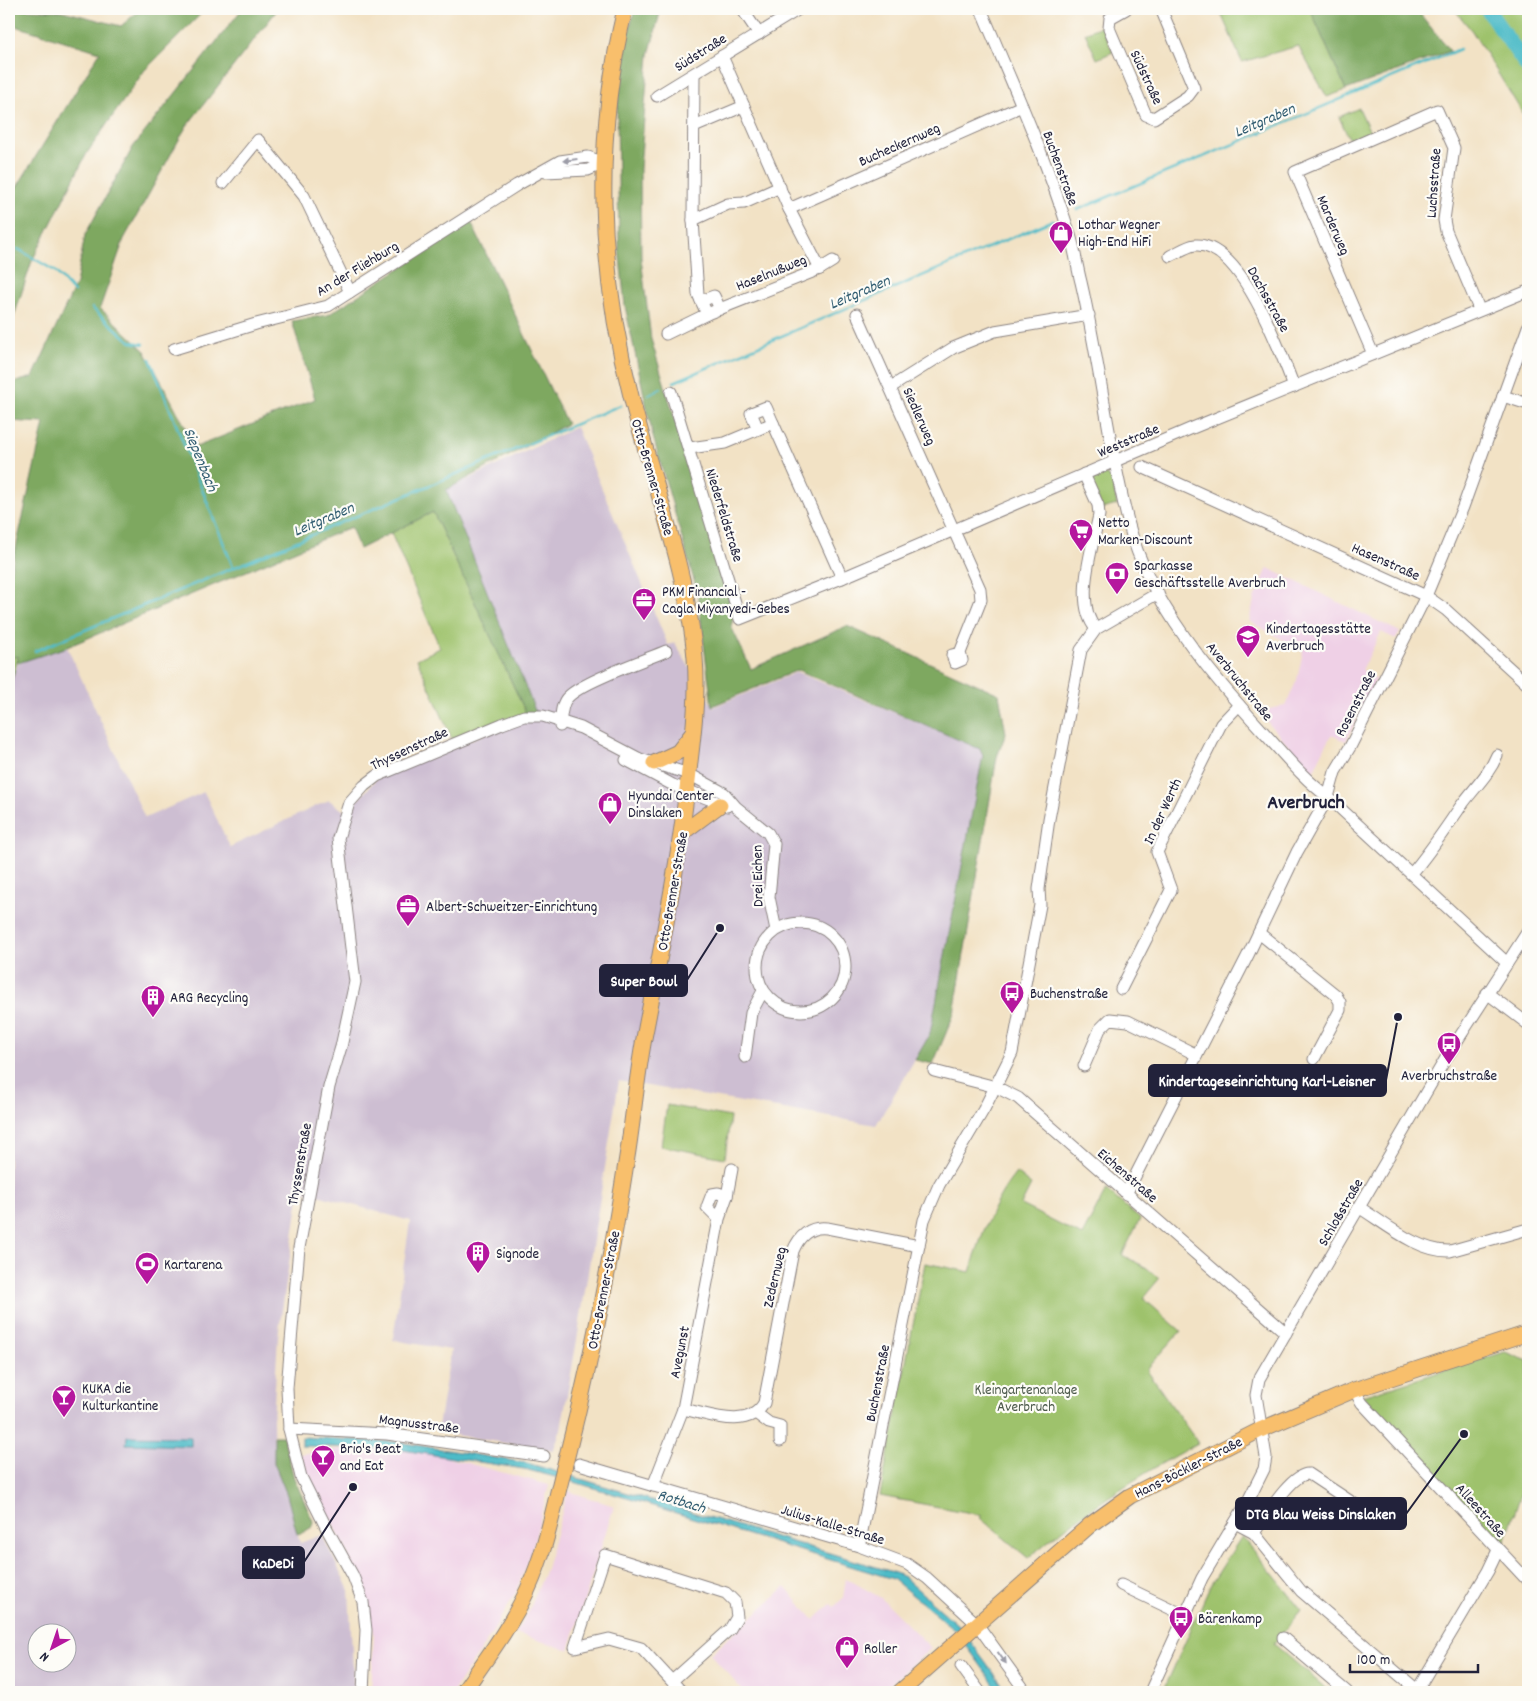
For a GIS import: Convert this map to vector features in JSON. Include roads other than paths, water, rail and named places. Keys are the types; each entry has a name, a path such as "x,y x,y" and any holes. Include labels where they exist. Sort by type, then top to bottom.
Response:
{"main road":[{"name":"Otto-Brenner-Straße","path":"463,1692 504,1632 530,1585 541,1554 564,1468 606,1280 627,1158 645,1032 688,791 696,694 695,657 689,616 673,546 631,397 613,310 606,249 604,163 611,80 626,9"},
{"path":"654,763 678,752 693,732"},
{"path":"682,833 720,805"},
{"name":"Hans-Böckler-Straße","path":"900,1692 1090,1525 1130,1496 1260,1430 1354,1390 1528,1333"}],"street":[{"path":"742,9 758,34"},
{"name":"Südstraße","path":"657,96 799,9"},
{"name":"Buchenstraße","path":"980,9 1022,106 1071,236 1089,315 1115,462"},
{"name":"Südstraße","path":"1126,9 1110,18 1109,28 1146,115 1154,118 1188,96 1194,88 1160,9"},
{"path":"722,56 789,209 820,269"},
{"path":"694,74 693,220 698,294 707,314"},
{"path":"694,127 744,106"},
{"name":"Bucheckernweg","path":"789,209 1022,106"},
{"name":"Luchsstraße","path":"1358,144 1437,110 1454,148 1444,220 1446,231 1479,309"},
{"path":"223,183 258,140 304,196 350,292"},
{"name":"Marderweg","path":"1358,144 1295,172 1373,354"},
{"name":"An der Fliehburg","path":"174,349 256,324 328,306 560,161 588,157 604,163"},
{"path":"693,220 728,204 744,203 780,187"},
{"name":"Dachsstraße","path":"1170,256 1194,245 1213,249 1233,266 1277,342 1294,387"},
{"name":"Haselnußweg","path":"666,334 707,314 820,269 833,261"},
{"name":"Weststraße","path":"740,618 842,578 1084,474 1528,290"},
{"path":"701,301 714,296 720,309"},
{"name":"Siedlerweg","path":"857,314 980,589 981,600 960,653"},
{"path":"891,387 952,348 995,331 1089,315"},
{"name":"Rosenstraße","path":"1126,1194 1297,852 1328,797 1335,772 1350,747 1426,596 1463,507 1528,327"},
{"name":"Niederfeldstraße","path":"671,392 690,448 740,618"},
{"path":"1503,396 1528,404"},
{"path":"758,429 751,413 766,407 842,578"},
{"name":"Niederfeldstraße","path":"690,448 725,443 773,423"},
{"name":"Averbruchstraße","path":"1115,462 1130,527 1142,560 1158,593 1191,644 1239,705 1307,781 1328,797 1412,873 1507,963"},
{"name":"Hasenstraße","path":"1142,466 1207,502 1426,596 1446,610 1528,685"},
{"path":"1084,474 1098,505 1099,515 1084,594 1090,622 1096,629"},
{"name":"Buchenstraße","path":"859,1546 919,1246 930,1202 996,1087 1012,1053 1027,982 1040,905 1039,890 1049,819 1081,650 1096,629 1158,593"},
{"path":"560,723 564,702 569,695 601,678 666,651"},
{"name":"In der Werth","path":"1121,989 1171,890 1156,852 1221,724 1239,705"},
{"name":"Thyssenstraße","path":"560,723 673,786 688,791"},
{"name":"Thyssenstraße","path":"363,1692 366,1630 363,1602 353,1576 327,1529 302,1477 289,1430 287,1388 299,1248 329,1087 341,1047 355,982 338,838 342,820 356,795 377,776 502,724 560,723 640,759 689,774"},
{"path":"1412,873 1433,848 1461,806 1491,770 1497,755"},
{"name":"Drei Eichen","path":"689,774 724,793 736,807 760,825 774,844 769,897 776,930"},
{"name":"Drei Eichen","path":"688,791 720,805 736,807"},
{"path":"804,923 818,926 831,934 840,946 845,960 846,974 841,989 818,1009 803,1012 787,1010 773,1002 763,990 757,975 757,958 764,942 776,930 789,924 804,923"},
{"name":"Schloßstraße","path":"1150,1692 1202,1578 1264,1469 1266,1457 1260,1430 1256,1395 1259,1379 1446,1058 1528,931"},
{"path":"1258,933 1336,995 1340,1002 1340,1010 1314,1058"},
{"path":"745,1057 751,1013 763,990"},
{"path":"1487,993 1528,1024"},
{"path":"1084,1066 1100,1029 1110,1019 1128,1021 1197,1055"},
{"name":"Eichenstraße","path":"934,1071 996,1087 1018,1098 1286,1333"},
{"name":"Avegunst","path":"653,1486 683,1409 719,1218 727,1196 732,1169"},
{"path":"719,1218 707,1207 708,1199 712,1194 718,1193 727,1196"},
{"path":"1360,1208 1420,1245 1437,1252 1450,1251 1528,1229"},
{"name":"Zedernweg","path":"757,1414 764,1403 793,1251 801,1237 812,1230 827,1228 919,1246"},
{"name":"Alleestraße","path":"1354,1390 1362,1403 1528,1581"},
{"path":"683,1409 738,1420 757,1414 768,1423 780,1426 780,1441"},
{"name":"Magnusstraße","path":"289,1430 387,1434 544,1456"},
{"name":"Julius-Kalle-Straße","path":"580,1464 859,1546 907,1564 927,1578 973,1627 1026,1692"},
{"path":"1254,1533 1282,1495 1304,1473 1309,1474 1359,1507"},
{"path":"1235,1523 1254,1533 1301,1591 1417,1691 1488,1571 1498,1550"},
{"path":"672,1681 730,1629 737,1617 735,1602 726,1593 605,1555 575,1647 609,1639 641,1648 680,1690 679,1692"},
{"path":"1121,1585 1184,1615"},
{"path":"1283,1638 1347,1692"},
{"path":"961,1666 980,1692"}],"water":[{"path":"127,1436 191,1437 191,1446 126,1444"},
{"path":"302,1437 398,1442 527,1463 893,1572 904,1577 959,1626 1008,1692 1000,1692 955,1630 893,1579 571,1481 524,1469 396,1449 302,1446"}],"waterway":[{"path":"1487,9 1528,68"},
{"name":"Leitgraben","path":"1077,210 1460,49"},
{"name":"Leitgraben","path":"674,382 1053,220"},
{"name":"Siepenbach","path":"18,249 55,271 74,292"},
{"name":"Siepenbach","path":"92,308 131,342 144,344"},
{"name":"Siepenbach","path":"150,359 233,567"},
{"name":"Leitgraben","path":"648,395 661,388"},
{"name":"Leitgraben","path":"35,651 621,405"}],"place":[{"name":"Lothar Wegner High-End HiFi","path":"1061,254"},
{"name":"Netto Marken-Discount","path":"1081,552"},
{"name":"Sparkasse Geschäftsstelle Averbruch","path":"1117,595"},
{"name":"PKM Financial - Cagla Miyanyedi-Gebes","path":"644,621"},
{"name":"Kindertagesstätte Averbruch","path":"1248,658"},
{"name":"Hyundai Center Dinslaken","path":"610,825"},
{"name":"Albert-Schweitzer-Einrichtung","path":"408,927"},
{"name":"Super Bowl","path":"720,928"},
{"name":"Buchenstraße","path":"1012,1014"},
{"name":"Kindertageseinrichtung Karl-Leisner","path":"1398,1017"},
{"name":"ARG Recycling","path":"153,1018"},
{"name":"Averbruchstraße","path":"1449,1065"},
{"name":"Signode","path":"478,1274"},
{"name":"Kartarena","path":"147,1285"},
{"name":"KUKA die Kulturkantine","path":"64,1418"},
{"name":"DTG Blau Weiss Dinslaken","path":"1464,1434"},
{"name":"Brio's Beat and Eat","path":"323,1478"},
{"name":"KaDeDi","path":"353,1487"},
{"name":"Bärenkamp","path":"1181,1639"},
{"name":"Roller","path":"847,1669"}],"district":[{"name":"Averbruch","path":"1306,801"}],"park label":[{"name":"Kleingartenanlage Averbruch","path":"1026,1398"}],"water label":[{"name":"Rotbach","path":"682,1500"}]}
